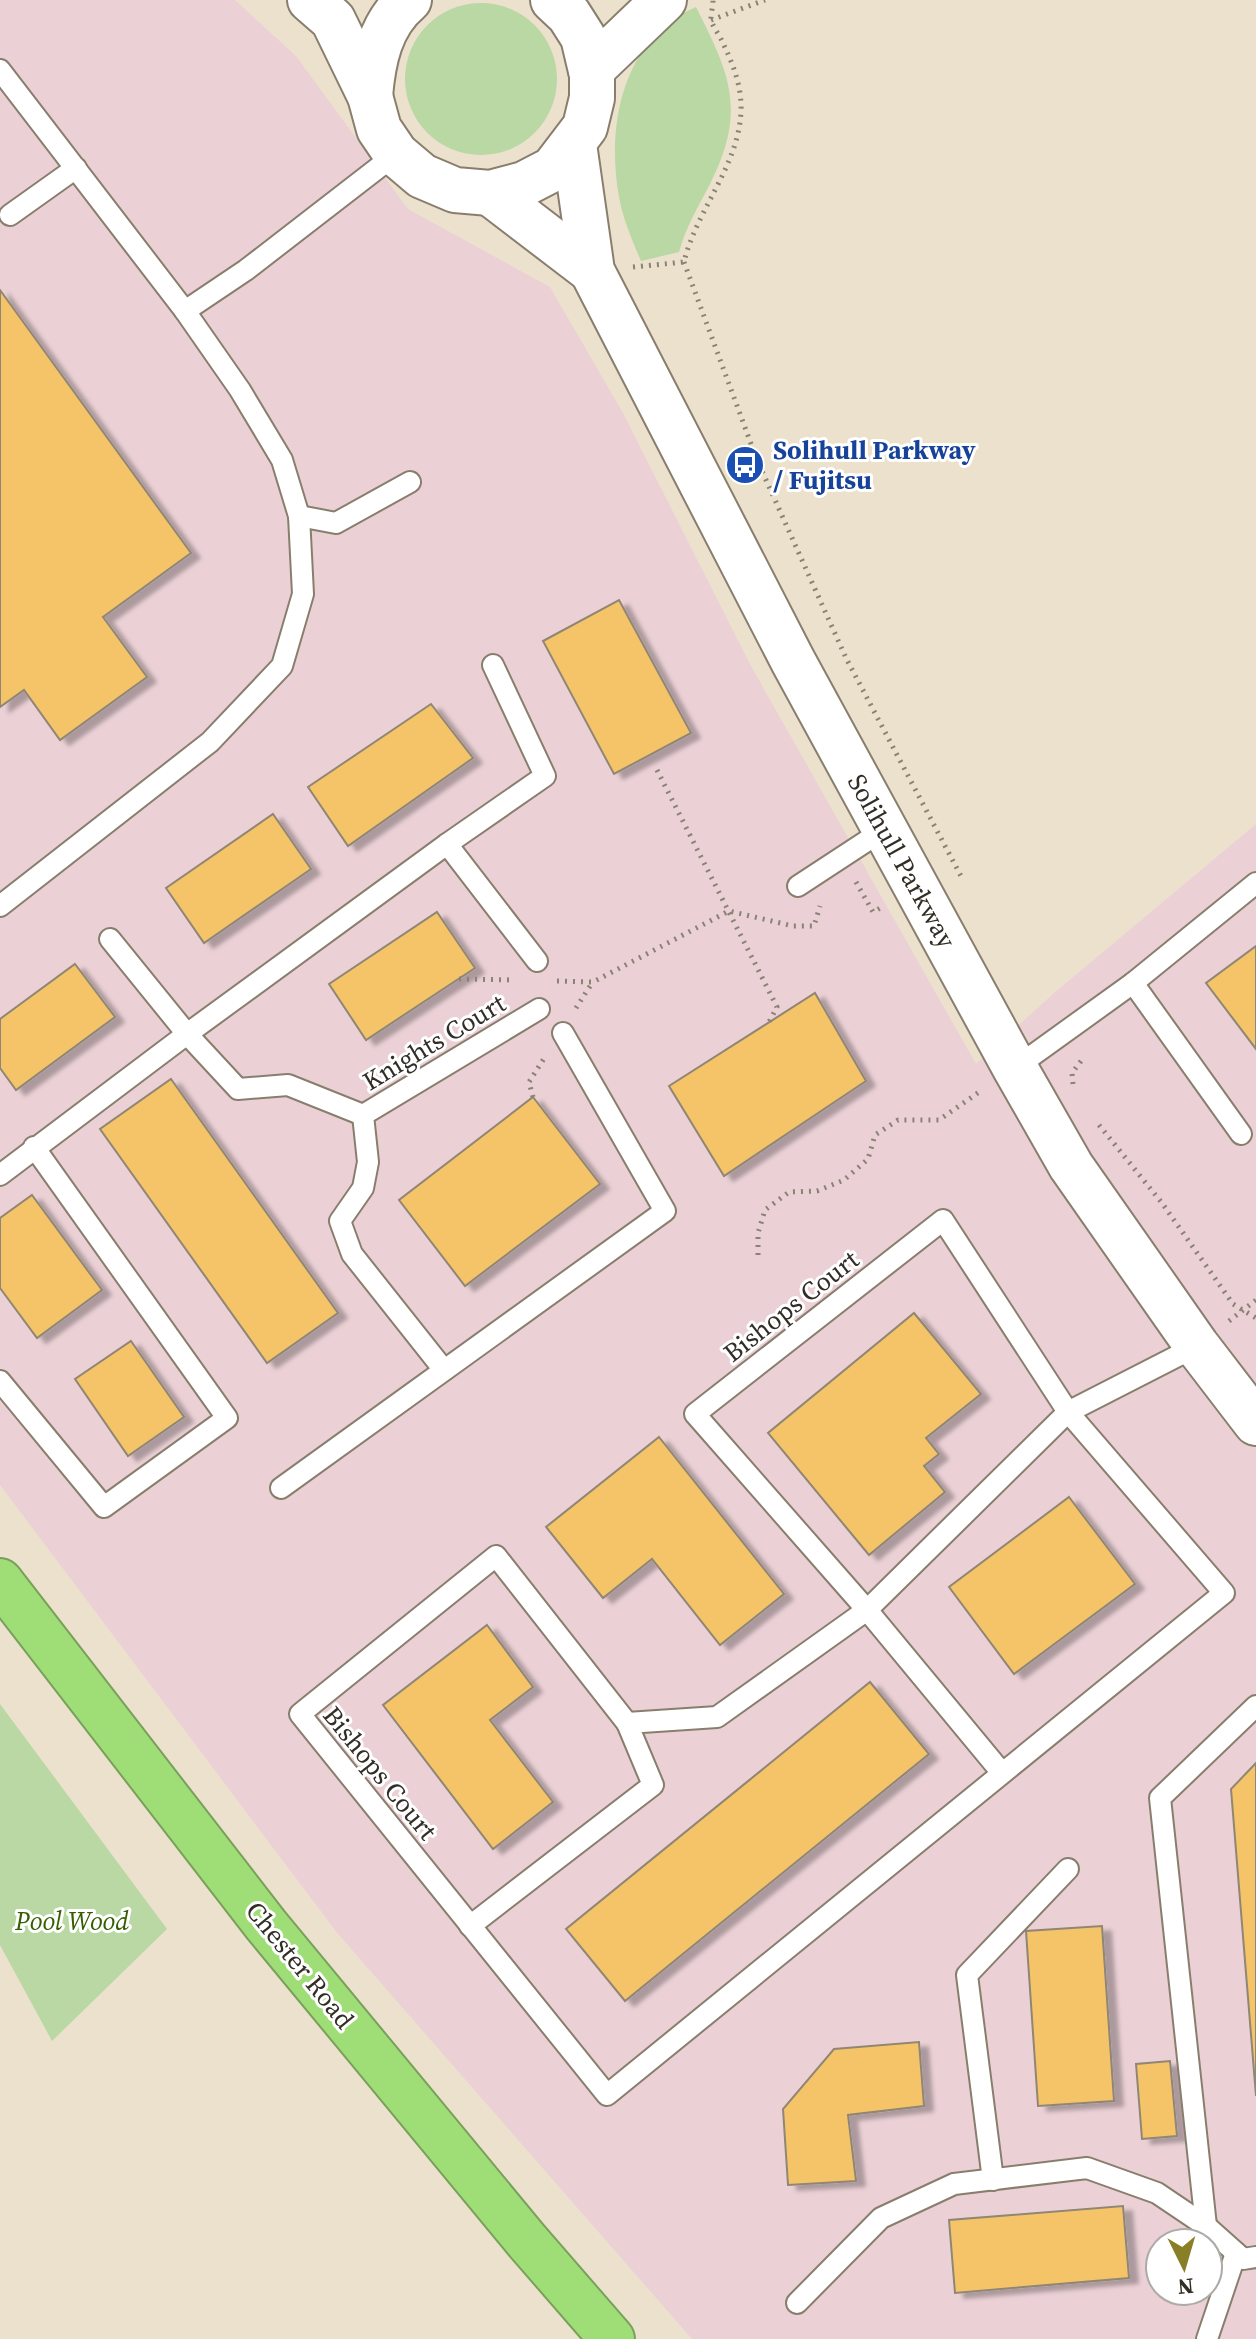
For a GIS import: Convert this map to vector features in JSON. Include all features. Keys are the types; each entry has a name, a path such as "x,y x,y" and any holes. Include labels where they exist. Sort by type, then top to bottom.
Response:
{"highway":[{"name":"Chester Road","path":"0,1581 266,1925 612,2339"}],"street":[{"path":"310,0 333,20 370,96 379,129 396,154 422,176 455,190 490,193 524,184 553,169 585,127 592,98 591,70 583,37 569,15 553,0"},
{"path":"370,96 374,58 389,23 409,0"},
{"path":"591,70 664,0"},
{"path":"574,144 592,271"},
{"path":"490,193 592,271"},
{"name":"Solihull Parkway","path":"592,271 793,661 1071,1166 1197,1346 1256,1423"}],"lane":[{"path":"0,70 185,311 240,390 282,460 299,516 303,594 282,666 210,742 0,906"},
{"path":"185,311 246,270 396,154"},
{"path":"10,215 76,168"},
{"path":"299,516 336,523 410,482"},
{"path":"0,1175 187,1034 545,776 493,665"},
{"path":"798,886 885,829"},
{"path":"447,844 537,961"},
{"path":"1015,1068 1133,983 1256,883"},
{"path":"110,939 187,1034 238,1089 288,1085 363,1115"},
{"path":"1133,983 1241,1134"},
{"name":"Knights Court","path":"444,1370 352,1254 340,1221 363,1188 368,1162 363,1115 539,1009"},
{"path":"281,1488 665,1211 563,1033"},
{"path":"0,1381 104,1507 227,1418 34,1147"},
{"name":"Bishops Court","path":"470,1926 653,1785 627,1723 496,1556 300,1714 470,1926 607,2095 1224,1593 1068,1412 943,1220 695,1414 867,1610 1002,1773"},
{"path":"627,1723 717,1717 867,1610 1068,1412 1197,1346"},
{"path":"1206,2226 1160,1798 1256,1706"},
{"path":"993,2180 967,1975 1068,1869"},
{"path":"797,2303 881,2218 954,2184 1087,2168 1157,2193 1246,2255 1207,2339"}],"path":[{"path":"713,0 711,20 737,72 741,111 736,142 723,176 689,240 684,262 757,460 840,644 963,882"},
{"path":"711,20 765,0"},
{"path":"592,271 684,262"},
{"path":"657,770 777,1007 769,1022"},
{"path":"841,884 856,882 873,912 957,867"},
{"path":"548,981 593,982 729,911 793,926 814,926 823,896"},
{"path":"459,979 518,980"},
{"path":"1074,1093 1072,1073 1105,1036 1090,1014"},
{"path":"758,1255 758,1233 765,1210 789,1192 817,1191 844,1180 868,1159 875,1135 898,1120 939,1120 1015,1068"},
{"path":"1090,1115 1162,1203 1233,1304 1256,1318"}],"shaded area":[{"path":"0,0 235,0 296,56 408,209 550,287 623,413 751,666 976,1064 1054,993 1256,824 1256,2339 692,2339 338,1934 0,1485"}],"green space":[{"path":"481,3 510,9 535,25 551,50 557,79 551,108 535,133 510,149 481,155 452,149 427,133 411,108 405,79 411,50 427,25 452,9"},
{"path":"696,7 718,53 730,93 728,135 721,158 679,252 641,261 619,197 615,141 618,113 636,62 651,40 671,21"},
{"name":"Pool Wood","path":"0,1704 167,1929 52,2041 0,1945"}],"building":[{"path":"0,290 191,553 103,617 147,677 60,740 24,690 0,707"},
{"path":"619,600 691,733 614,774 543,641"},
{"path":"431,704 473,758 348,846 308,787"},
{"path":"273,814 311,869 204,943 166,888"},
{"path":"437,912 475,968 366,1040 329,984"},
{"path":"1256,946 1256,1049 1206,983"},
{"path":"75,964 115,1017 16,1090 0,1068 0,1019"},
{"path":"815,993 866,1081 724,1176 669,1086"},
{"path":"171,1079 338,1313 267,1363 100,1129"},
{"path":"533,1097 600,1184 465,1286 399,1200"},
{"path":"32,1195 102,1290 37,1338 0,1288 0,1218"},
{"path":"914,1313 981,1394 926,1438 939,1454 924,1466 945,1492 869,1555 768,1433"},
{"path":"131,1341 184,1417 128,1456 75,1379"},
{"path":"659,1437 784,1594 720,1645 652,1559 603,1598 546,1527"},
{"path":"1069,1497 1135,1584 1014,1674 949,1587"},
{"path":"487,1625 533,1687 490,1720 553,1802 493,1849 383,1705"},
{"path":"870,1682 929,1754 625,2001 566,1929"},
{"path":"1256,1763 1256,2096 1231,1789"},
{"path":"1102,1926 1114,2101 1038,2106 1026,1931"},
{"path":"919,2042 924,2106 848,2115 856,2181 788,2185 783,2109 834,2049"},
{"path":"1170,2061 1177,2136 1142,2139 1136,2064"},
{"path":"1123,2206 1129,2278 955,2293 949,2220"}],"place":[{"name":"Solihull Parkway / Fujitsu","path":"745,465"}]}
